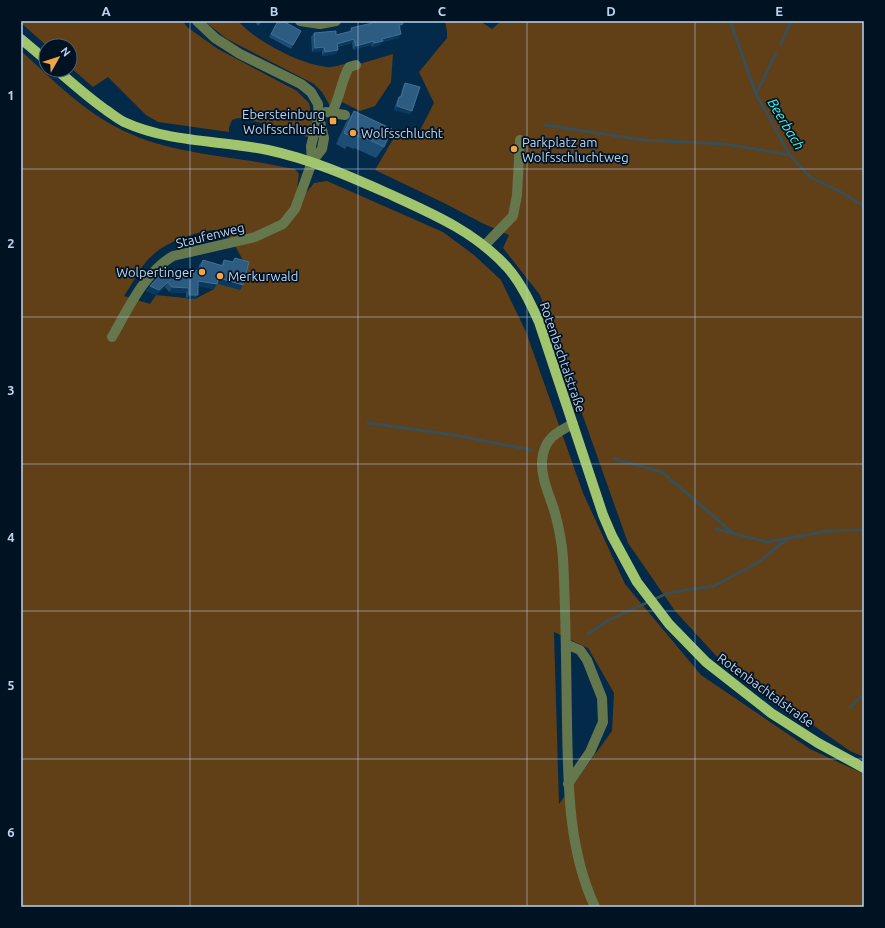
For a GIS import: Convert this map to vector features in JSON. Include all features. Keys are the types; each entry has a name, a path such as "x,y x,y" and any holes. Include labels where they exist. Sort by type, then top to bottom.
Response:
{"main road":[{"path":"21,39 38,53"},
{"name":"Rotenbachtalstraße","path":"66,78 88,97 122,121 143,130 173,137 268,150 312,162 367,184 433,214 460,228 484,246 507,268 527,295 539,322 603,515 612,536 637,582 669,624 706,662 771,713 818,743 864,768"}],"street":[{"name":"Staufenweg","path":"112,337 136,295 161,264 173,256 255,237 283,224 295,209 312,162 322,149 324,138 318,115 318,104 315,97 306,88 240,54 215,38 197,21"},
{"path":"300,21 320,24 336,21"},
{"path":"332,112 337,104 345,73 349,67 356,65"},
{"path":"318,115 332,112 345,116"},
{"path":"484,246 513,216 517,195 520,140"},
{"path":"573,424 549,439 544,449 542,461 544,478 555,515 563,557 569,805 577,852 587,890 595,907"},
{"path":"566,644 580,650 587,660 602,698 603,722 590,752 568,784"}],"shaded area":[{"path":"21,21 183,21 187,27 218,49 297,91 309,103 313,121 312,132 308,137 292,133 292,129 238,118 232,120 229,127 229,132 158,122 146,115 108,77 93,87 78,74 78,38 38,38 21,23"},
{"path":"204,21 238,21 246,29 267,44 291,56 316,65 327,67 345,64 332,105 330,106 322,92 314,84 227,39"},
{"path":"445,21 480,21 492,29 501,21 864,21 864,757 850,751 721,661 675,611 628,543 540,295 503,248 509,235 375,170 396,134 416,138 434,103 419,72 447,38"},
{"path":"21,51 38,66 38,78 51,78 91,112 118,128 164,146 295,169 299,174 296,198 306,193 314,183 327,181 443,232 474,255 501,280 526,332 583,493 625,584 701,675 810,749 864,774 864,907 21,907","holes":["213,230 232,240 246,266 215,283 214,289 195,299 156,295 150,304 124,296 142,267 149,259 156,252 174,241 193,234","554,632 588,648 614,693 612,731 559,804"]},
{"path":"393,54 391,82 375,106 360,111 342,102 349,67"}],"building":[{"path":"278,21 283,21 301,31 293,45 271,34"},
{"path":"381,21 403,21 403,24 399,25 401,34 382,39 383,41 374,43 374,41 356,46 354,39 337,44 338,50 325,52 324,47 315,48 314,33 336,31 336,35 352,31 351,28"},
{"path":"405,83 420,87 412,111 397,106"},
{"path":"354,111 392,129 384,147 362,136 361,138 355,134 353,137 344,133"},
{"path":"235,258 249,262 243,285 219,278 217,284 198,281 198,295 189,295 189,288 172,287 168,282 159,290 150,286 159,276 169,269 195,273 196,270 200,271 203,260 223,266 224,260 233,262"}],"waterway":[{"name":"Beerbach","path":"730,21 756,94 790,155 810,177 839,191 864,206"},
{"path":"781,44 791,21"},
{"path":"756,94 776,53"},
{"path":"545,125 644,140 725,144 790,155"},
{"path":"368,423 454,435 531,450"},
{"path":"614,459 662,472 732,532"},
{"path":"716,529 767,542 829,531 864,530"},
{"path":"588,634 609,620 668,593 714,586 759,562 788,538"},
{"path":"850,707 864,694"}],"place":[{"name":"Ebersteinburg Wolfsschlucht","path":"333,121"},
{"name":"Wolfsschlucht","path":"353,133"},
{"name":"Parkplatz am Wolfsschluchtweg","path":"514,149"},
{"name":"Wolpertinger","path":"202,272"},
{"name":"Merkurwald","path":"220,276"}]}
